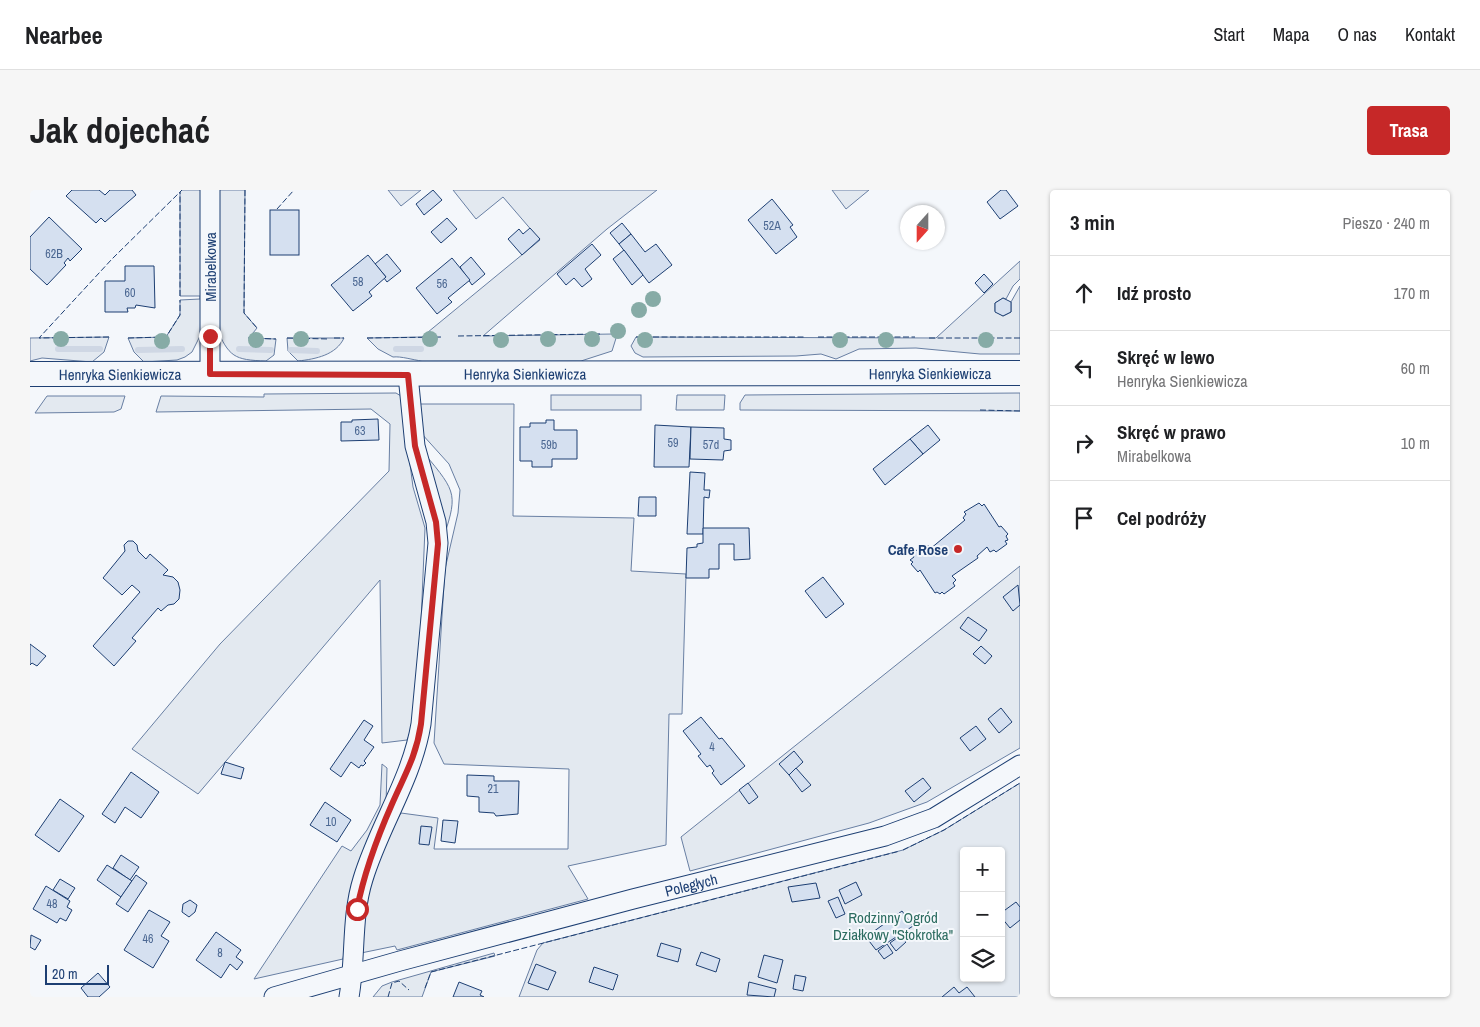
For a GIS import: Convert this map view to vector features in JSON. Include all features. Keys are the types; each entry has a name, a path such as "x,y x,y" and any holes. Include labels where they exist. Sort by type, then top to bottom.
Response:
{"street":[{"name":"Mirabelkowa","path":"210,190 210,374"},
{"name":"Henryka Sienkiewicza","path":"30,374 1020,373"},
{"path":"349,997 357,909 363,879 392,803 408,772 417,748 421,724 438,544 436,522 415,446 408,375"},
{"name":"Poległych","path":"274,997 400,961 633,899 885,836 934,818 1020,765"}],"green space":[{"path":"182,190 202,190 204,328 192,352 185,357 177,360 144,362 134,352 128,338 166,337 180,315 180,300 200,299 200,296 180,296 180,192"},
{"path":"217,190 245,190 244,313 257,328 249,338 276,339 274,355 266,361 240,358 234,355 225,345 216,327"},
{"path":"388,190 421,190 401,206"},
{"path":"453,190 657,190 607,229 483,336 613,334 617,335 612,351 581,361 422,361 393,357 378,349 367,338 422,337 540,240 503,197 476,219"},
{"path":"832,190 869,190 846,209"},
{"path":"1020,261 1020,279 1013,286 1006,299 1003,298 995,303 995,311 1003,316 1011,312 1011,302 1020,286 1020,354 980,354 916,348 859,349 836,359 821,354 796,356 643,357 635,353 631,346 636,337 936,338"},
{"path":"109,337 104,352 92,362 42,358 30,361 30,338"},
{"path":"287,338 344,338 336,348 325,355 298,361 288,351"},
{"path":"396,393 401,396 413,487 425,528 417,718 407,740 382,743 380,580 198,794 132,749 220,644 389,471 390,424 371,409 156,412 161,396 264,397 264,394"},
{"path":"1020,393 1020,411 740,410 740,403 745,395"},
{"path":"551,395 641,395 641,410 551,410"},
{"path":"677,395 725,395 724,410 676,410"},
{"path":"47,396 125,396 121,409 114,412 35,413"},
{"path":"420,404 514,404 513,516 634,518 631,571 686,574 682,714 669,714 666,845 568,866 588,899 397,950 395,946 361,953 367,888 385,840 401,813 438,818 434,849 568,849 569,769 444,764 434,743 445,569 458,513 460,490 449,464 421,433"},
{"path":"424,453 449,487 452,495 450,515 441,545"},
{"path":"1020,566 1020,748 927,802 869,823 690,871 681,837"},
{"path":"382,764 387,768 386,805 355,881 343,959 254,979 342,846 351,851 367,830 380,805"},
{"name":"Rodzinny Ogród Działkowy \"Stokrotka\"","path":"1020,783 1020,997 519,997 537,950 543,943 903,850 944,830"},
{"path":"494,953 495,956 431,972 422,997 373,997 382,986 392,982"}],"building":[{"path":"72,190 99,190 105,195 110,190 132,190 136,195 105,222 101,218 96,223 66,196"},
{"path":"433,190 442,200 424,215 416,204"},
{"path":"1001,190 1006,190 1018,206 1000,219 987,202"},
{"path":"772,199 793,225 790,227 797,237 776,254 748,220"},
{"path":"270,210 299,210 299,255 270,255"},
{"path":"49,217 82,249 70,261 68,258 64,263 66,265 47,285 30,269 30,237"},
{"path":"447,218 457,229 441,243 431,232"},
{"path":"622,223 631,234 619,244 610,233"},
{"path":"530,228 540,239 522,255 508,239 519,229 523,234"},
{"path":"631,234 645,252 656,244 672,265 649,283 619,244"},
{"path":"592,244 601,255 585,269 592,279 582,287 574,278 566,285 557,274"},
{"path":"624,250 643,275 632,285 613,259"},
{"path":"387,254 401,271 387,282 384,278 386,277 375,264"},
{"path":"368,255 386,277 369,292 372,296 353,311 331,285"},
{"path":"471,257 485,274 472,285 460,267"},
{"path":"452,258 470,280 448,298 452,302 437,314 416,288"},
{"path":"125,266 154,266 155,308 136,305 135,308 127,308 128,312 105,312 105,281 125,281"},
{"path":"984,274 993,284 984,293 975,283"},
{"path":"1003,298 1011,302 1011,312 1003,316 995,312 995,303"},
{"path":"378,419 379,440 341,441 341,422"},
{"path":"546,420 554,420 554,430 577,430 577,459 552,459 552,467 532,467 532,461 520,461 520,427 530,427 530,423 546,423"},
{"path":"655,425 691,427 689,467 654,467"},
{"path":"928,425 940,440 923,454 910,439"},
{"path":"691,427 724,428 724,439 731,440 731,450 724,451 723,460 690,459"},
{"path":"910,439 923,454 885,485 873,469"},
{"path":"690,472 705,473 704,490 710,490 709,498 704,497 703,534 687,534"},
{"path":"639,497 656,497 656,516 638,516"},
{"name":"Cafe Rose","path":"979,503 982,506 984,504 999,527 1001,526 1008,534 1006,536 1008,540 1005,541 1007,544 996,552 994,550 990,552 987,547 977,556 978,558 952,576 956,580 953,583 955,586 944,594 942,592 940,594 935,593 920,570 918,572 911,564 913,562 910,560 914,557 912,554 923,545 925,548 928,545 930,549 965,520 963,518 966,514 964,512"},
{"path":"703,528 749,528 750,559 734,560 734,544 719,544 719,569 709,569 709,578 686,578 687,548 697,547 697,544 703,543"},
{"path":"128,541 133,541 137,545 138,551 146,559 150,554 168,570 163,575 173,577 178,582 180,590 179,599 161,611 158,608 132,638 136,641 114,666 93,646 140,592 132,585 122,595 103,578 125,551 124,545"},
{"path":"823,577 844,604 826,618 805,591"},
{"path":"1018,585 1020,605 1013,611 1003,597"},
{"path":"968,617 987,630 979,641 960,628"},
{"path":"30,644 46,656 37,666 32,663 30,665"},
{"path":"981,646 992,656 985,664 973,654"},
{"path":"1001,708 1012,722 999,733 988,719"},
{"path":"701,717 719,739 722,738 745,766 721,785 712,773 714,771 710,765 707,767 698,756 701,754 683,731"},
{"path":"364,720 373,726 364,740 374,747 364,761 366,763 363,766 361,765 359,768 351,762 341,777 330,769"},
{"path":"976,726 986,739 970,751 960,738"},
{"path":"794,751 803,762 789,775 779,764"},
{"path":"225,762 244,768 241,779 221,774"},
{"path":"796,768 811,785 802,792 789,775"},
{"path":"131,772 159,792 141,818 125,807 115,823 102,814"},
{"path":"467,775 494,776 494,781 519,781 518,814 496,816 494,813 479,812 479,797 467,796"},
{"path":"923,778 931,788 914,802 905,791"},
{"path":"748,783 758,797 749,804 739,790"},
{"path":"60,799 84,816 59,852 35,835"},
{"path":"325,802 351,820 337,842 310,825"},
{"path":"443,820 458,821 455,843 441,841"},
{"path":"421,826 432,827 429,845 419,844"},
{"path":"121,855 139,867 130,880 113,868"},
{"path":"107,865 132,881 121,897 97,880"},
{"path":"136,875 147,883 128,912 116,904"},
{"path":"60,879 75,888 68,899 53,890"},
{"path":"856,882 862,895 845,904 839,890"},
{"path":"816,883 820,898 792,902 788,887"},
{"path":"46,886 70,901 67,907 72,910 66,921 60,918 57,923 33,909"},
{"path":"838,897 845,914 836,918 828,901"},
{"path":"190,900 197,905 195,912 189,917 182,912 183,904"},
{"path":"1016,902 1020,907 1020,920 1010,928 1005,922 1005,910"},
{"path":"149,910 170,922 161,936 169,941 153,968 124,950"},
{"path":"902,911 913,926 876,950 866,937"},
{"path":"216,932 241,950 236,957 243,962 237,970 230,964 221,978 196,960"},
{"path":"31,935 41,940 35,950 30,947"},
{"path":"901,935 906,942 896,951 890,943"},
{"path":"661,943 681,949 678,962 657,956"},
{"path":"887,944 893,953 884,959 878,951"},
{"path":"701,952 720,959 716,972 696,965"},
{"path":"764,955 783,960 777,983 758,977"},
{"path":"536,964 556,972 548,990 528,983"},
{"path":"594,967 618,975 613,990 589,982"},
{"path":"98,973 110,987 99,997 88,997 81,988"},
{"path":"795,975 806,977 803,991 793,989"},
{"path":"459,982 482,991 480,995 484,997 453,997"},
{"path":"749,982 776,989 774,997 747,995"},
{"path":"954,987 959,993 967,987 975,997 942,997"}],"waterway":[{"path":"58,349 100,349"},
{"path":"138,350 182,349"},
{"path":"239,349 271,350"},
{"path":"396,349 421,349"},
{"path":"291,350 317,351"}],"fence":[{"path":"180,296 180,192 182,190"},
{"path":"245,190 244,313 257,328"},
{"path":"277,209 294,190"},
{"path":"109,337 39,338 112,259 180,192"},
{"path":"128,338 166,337 180,315 180,300"},
{"path":"458,336 601,334"},
{"path":"613,334 621,336"},
{"path":"367,338 443,337"},
{"path":"636,337 804,337"},
{"path":"818,337 915,337"},
{"path":"248,338 276,339"},
{"path":"287,338 329,339"},
{"path":"334,338 344,338"},
{"path":"929,338 1020,338"},
{"path":"980,410 1020,411"},
{"path":"903,850 944,830 1020,783"},
{"path":"425,988 431,972 900,851"},
{"path":"388,997 392,983 399,981 409,990"}],"place":[{"name":"Cafe Rose","path":"958,549"}],"route":[{"path":"210,336 210,374 408,375 415,446 436,522 438,544 421,724 417,748 408,772 392,803 363,879 357,909"}]}
